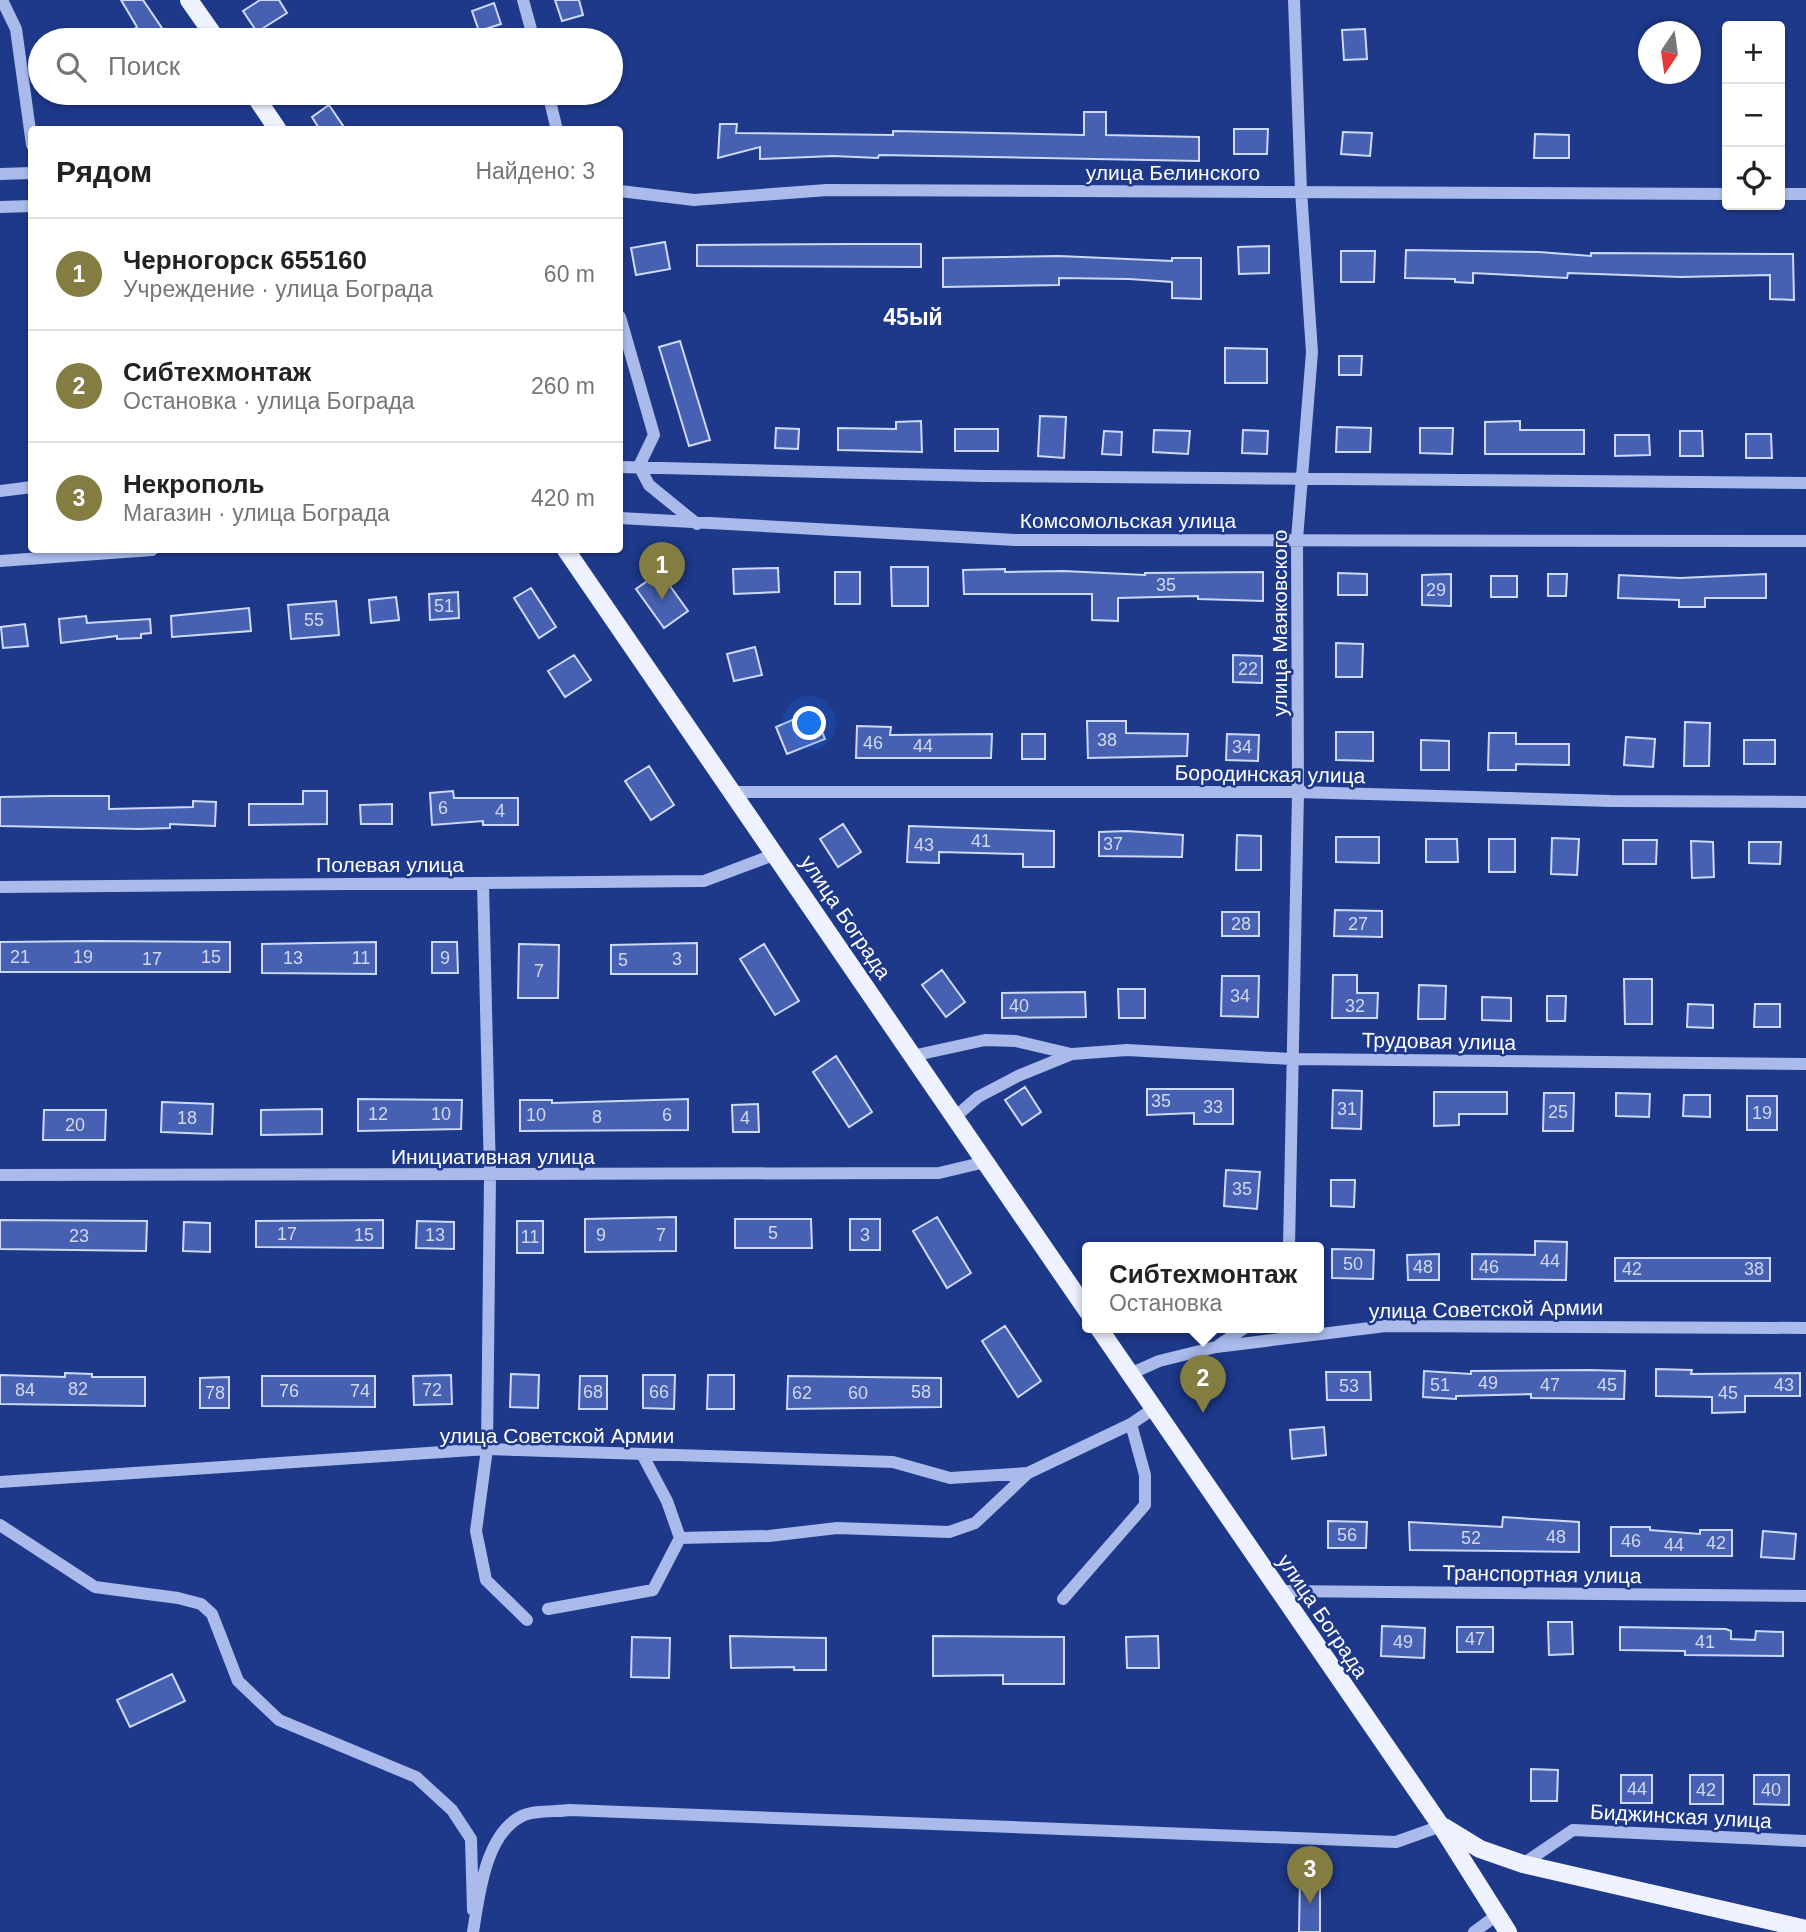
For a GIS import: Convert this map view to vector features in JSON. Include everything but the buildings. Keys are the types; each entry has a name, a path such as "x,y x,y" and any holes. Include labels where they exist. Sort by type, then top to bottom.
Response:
{"main road":[{"path":"189,0 209,28"},
{"path":"261,105 274,126"},
{"name":"улица Бограда","path":"568,553 1082,1305"},
{"name":"улица Бограда","path":"1102,1333 1441,1826 1508,1932"},
{"path":"1441,1826 1480,1849 1523,1864 1806,1929"}],"street":[{"path":"2,0 16,29 29,126"},
{"path":"523,0 531,28"},
{"name":"улица Маяковского","path":"1289,1242 1297,792 1297,539 1312,352 1301,191 1294,0"},
{"path":"551,105 556,126"},
{"path":"0,174 28,173"},
{"name":"улица Белинского","path":"623,191 694,200 827,190 1722,194"},
{"path":"1785,194 1806,194"},
{"path":"0,206 28,206"},
{"path":"623,327 654,435 639,466 649,485 698,525"},
{"name":"Комсомольская улица","path":"623,467 982,476 1806,483"},
{"path":"0,491 28,488"},
{"name":"Комсомольская улица","path":"623,518 698,525 1015,540 1806,541"},
{"path":"0,561 111,553"},
{"name":"Бородинская улица","path":"733,792 1297,792 1611,801 1806,802"},
{"name":"Полевая улица","path":"0,887 704,881 776,854"},
{"path":"483,883 490,1175 487,1449 476,1531 485,1580 527,1620"},
{"name":"Трудовая улица","path":"912,1056 985,1040 1016,1041 1072,1054 1127,1051 1292,1059 1806,1064"},
{"name":"Трудовая улица","path":"955,1117 978,1097 1018,1076 1072,1054"},
{"name":"Инициативная улица","path":"0,1175 939,1173 985,1162"},
{"name":"улица Советской Армии","path":"1130,1374 1158,1361 1216,1347 1386,1326 1806,1328"},
{"path":"1216,1347 1237,1333"},
{"name":"улица Советской Армии","path":"680,1538 769,1536 837,1528 949,1532 975,1522 1028,1474 1131,1424 1153,1409"},
{"path":"1063,1598 1145,1505 1145,1475 1131,1424"},
{"name":"улица Советской Армии","path":"0,1482 487,1449 893,1462 950,1478 1028,1474"},
{"path":"548,1609 653,1590 680,1538 667,1501 642,1454"},
{"path":"0,1525 95,1587 178,1598 201,1604 212,1614 238,1681 279,1720 416,1777 452,1810 471,1839 473,1930"},
{"name":"Транспортная улица","path":"1278,1591 1806,1596"},
{"path":"473,1930 491,1853 503,1830 523,1815 570,1810 1396,1842 1441,1826"},
{"name":"Биджинская улица","path":"1523,1864 1573,1830 1806,1841"},
{"path":"1474,1932 1497,1915"}],"place":[{"name":"Черногорск 655160","path":"662,600"},
{"name":"Сибтехмонтаж","path":"1203,1413"},
{"name":"Некрополь","path":"1310,1904"}],"district":[{"name":"45ый","path":"913,317"}]}
